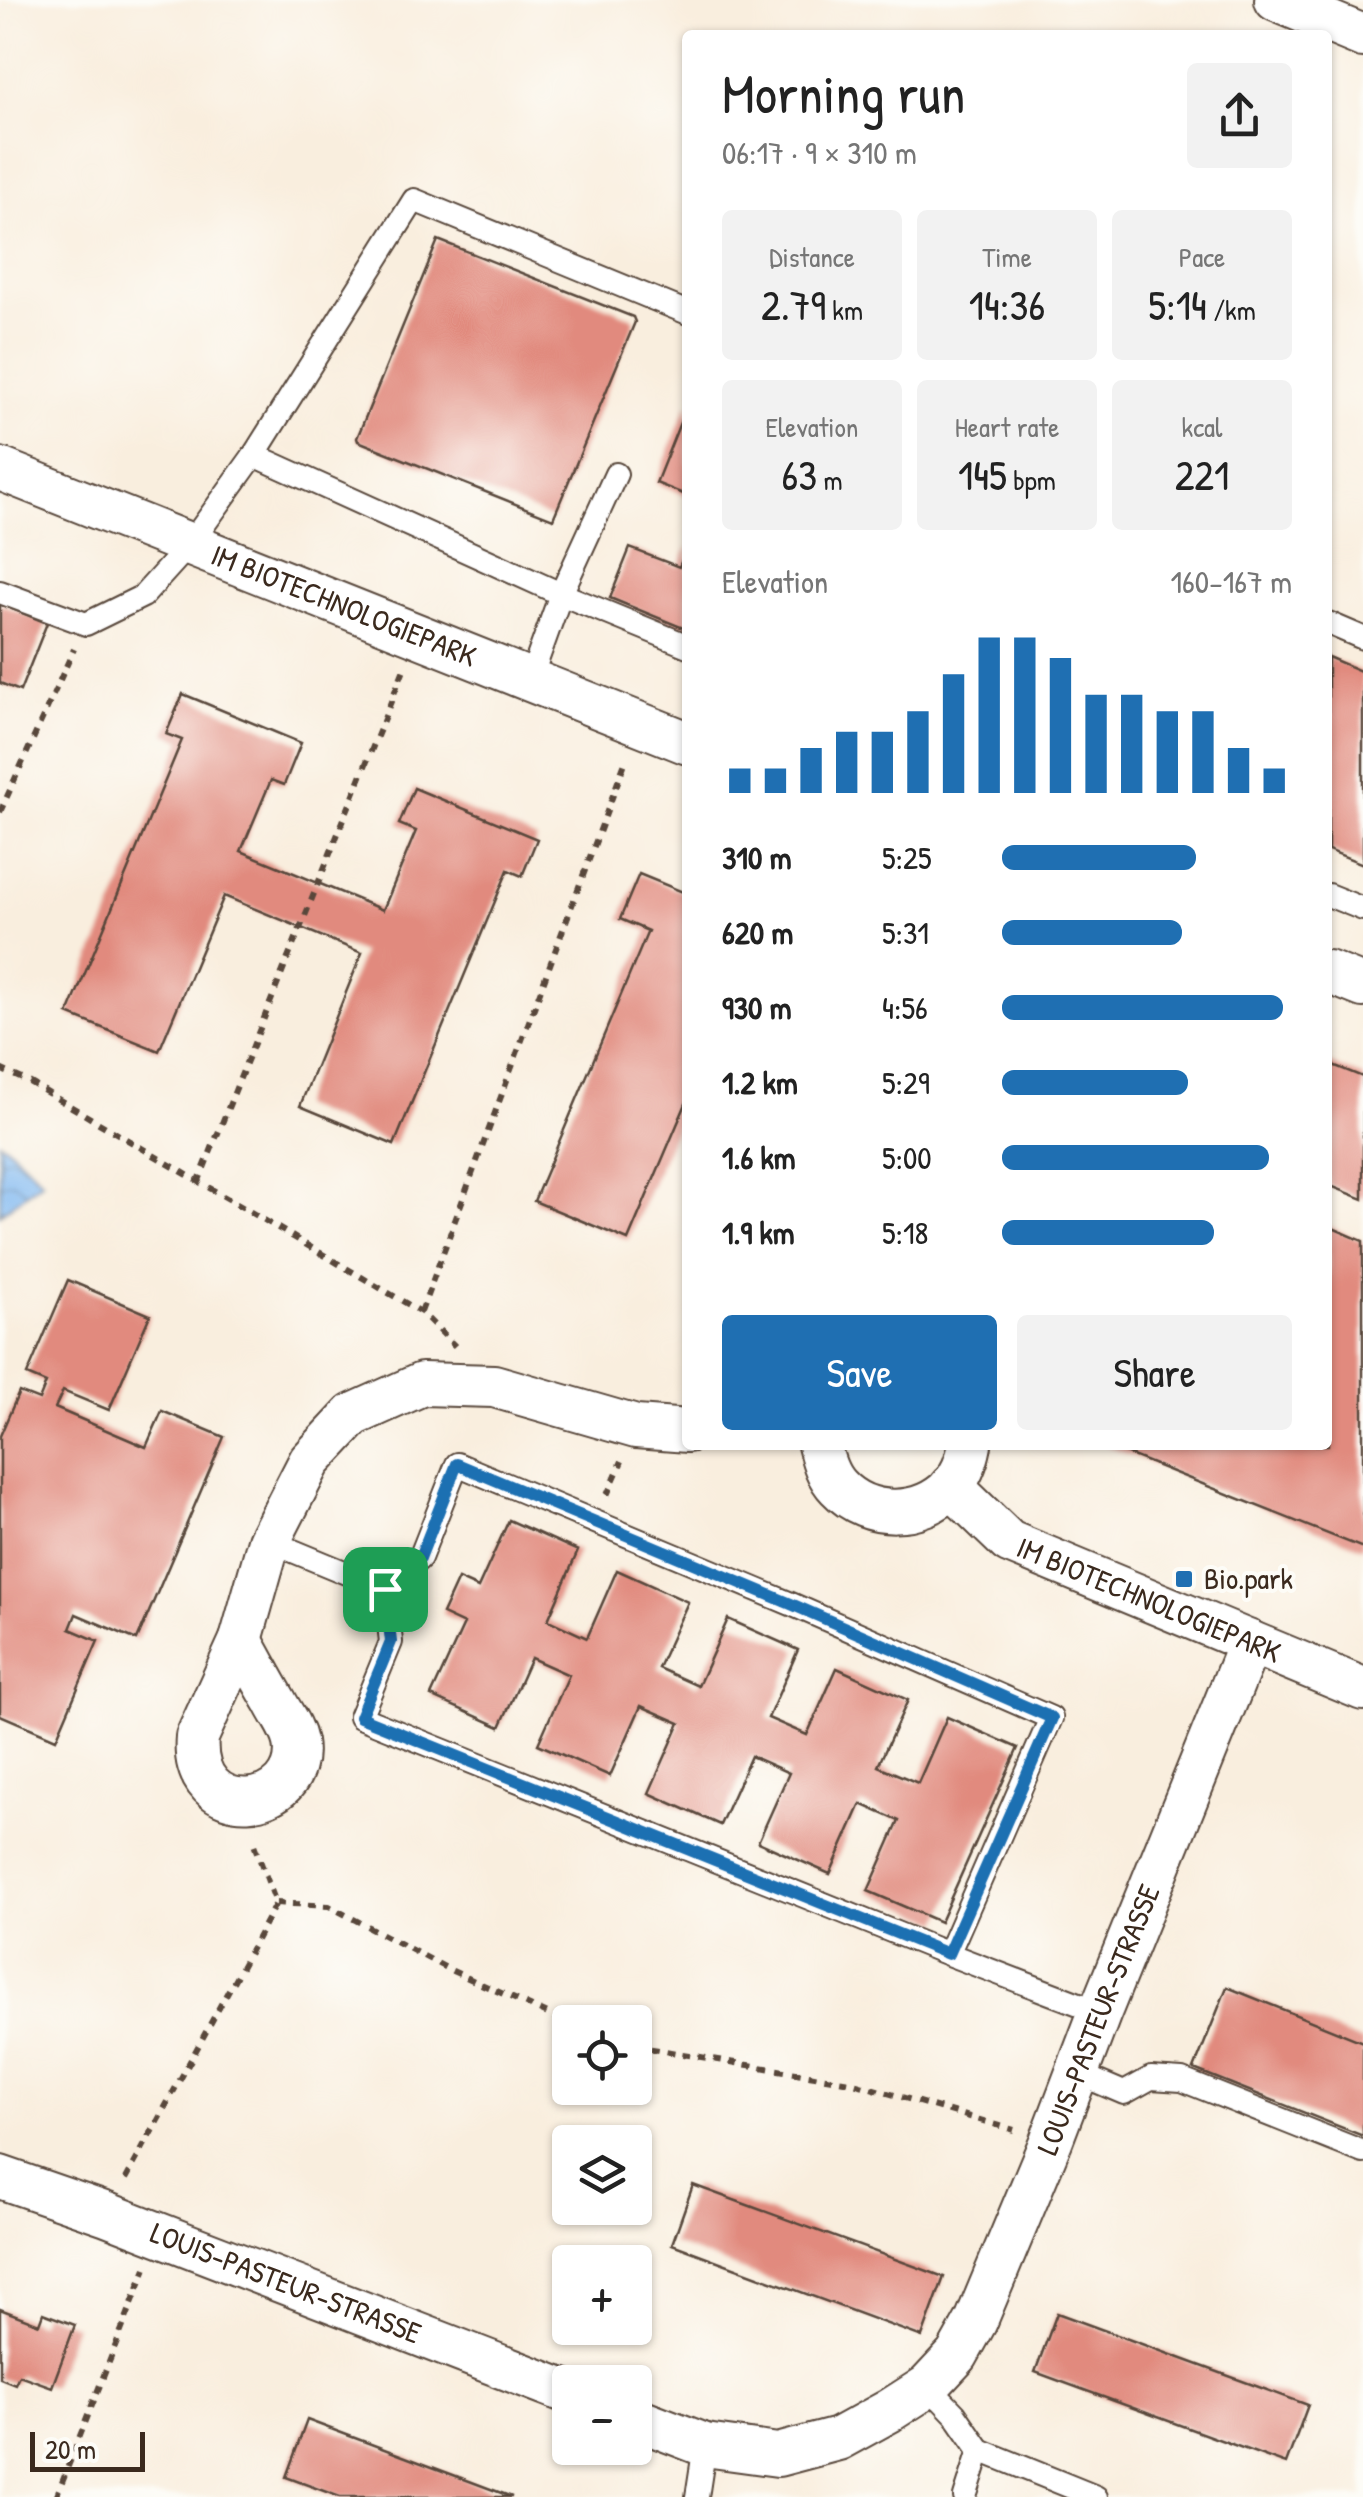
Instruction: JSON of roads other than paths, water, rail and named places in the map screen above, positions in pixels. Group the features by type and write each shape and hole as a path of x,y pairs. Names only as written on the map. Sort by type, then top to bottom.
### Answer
{"street":[{"path":"1276,0 1363,36"},
{"name":"IM BIOTECHNOLOGIEPARK","path":"0,469 682,741"},
{"path":"1332,974 1363,986"},
{"path":"241,1640 288,1723 296,1754 283,1784 256,1800 222,1795 209,1785 196,1754 197,1737 241,1640 270,1541 310,1461 353,1415 422,1384 494,1386 636,1428 682,1432"},
{"path":"820,1450 824,1466 838,1488 858,1502 882,1511 908,1511 932,1502 952,1486 965,1466 969,1450"},
{"name":"IM BIOTECHNOLOGIEPARK","path":"952,1486 1009,1542 1363,1689"},
{"name":"LOUIS-PASTEUR-STRASSE","path":"652,2425 704,2445 778,2455 838,2439 928,2386 957,2354 976,2321 1052,2142 1100,2012 1250,1642"},
{"name":"LOUIS-PASTEUR-STRASSE","path":"0,2178 107,2214 552,2386"}],"lane":[{"path":"0,592 86,624 143,596 190,544 254,455 414,200 682,311"},
{"path":"254,455 561,594 682,644"},
{"path":"530,680 561,594 616,474"},
{"path":"1332,625 1363,638"},
{"path":"1332,897 1363,910"},
{"path":"385,1589 420,1558 457,1464 1052,1718 948,1954"},
{"path":"270,1541 385,1589"},
{"path":"385,1589 391,1642 360,1717 1100,2012"},
{"path":"1077,2073 1124,2093 1151,2078 1182,2080 1363,2152"},
{"path":"928,2386 956,2414 980,2450 1096,2497"},
{"path":"697,2497 704,2445"},
{"path":"965,2497 980,2450"}],"water":[{"path":"0,1142 42,1181 0,1214"}],"place":[{"name":"Bio.park","path":"1184,1579"}]}
